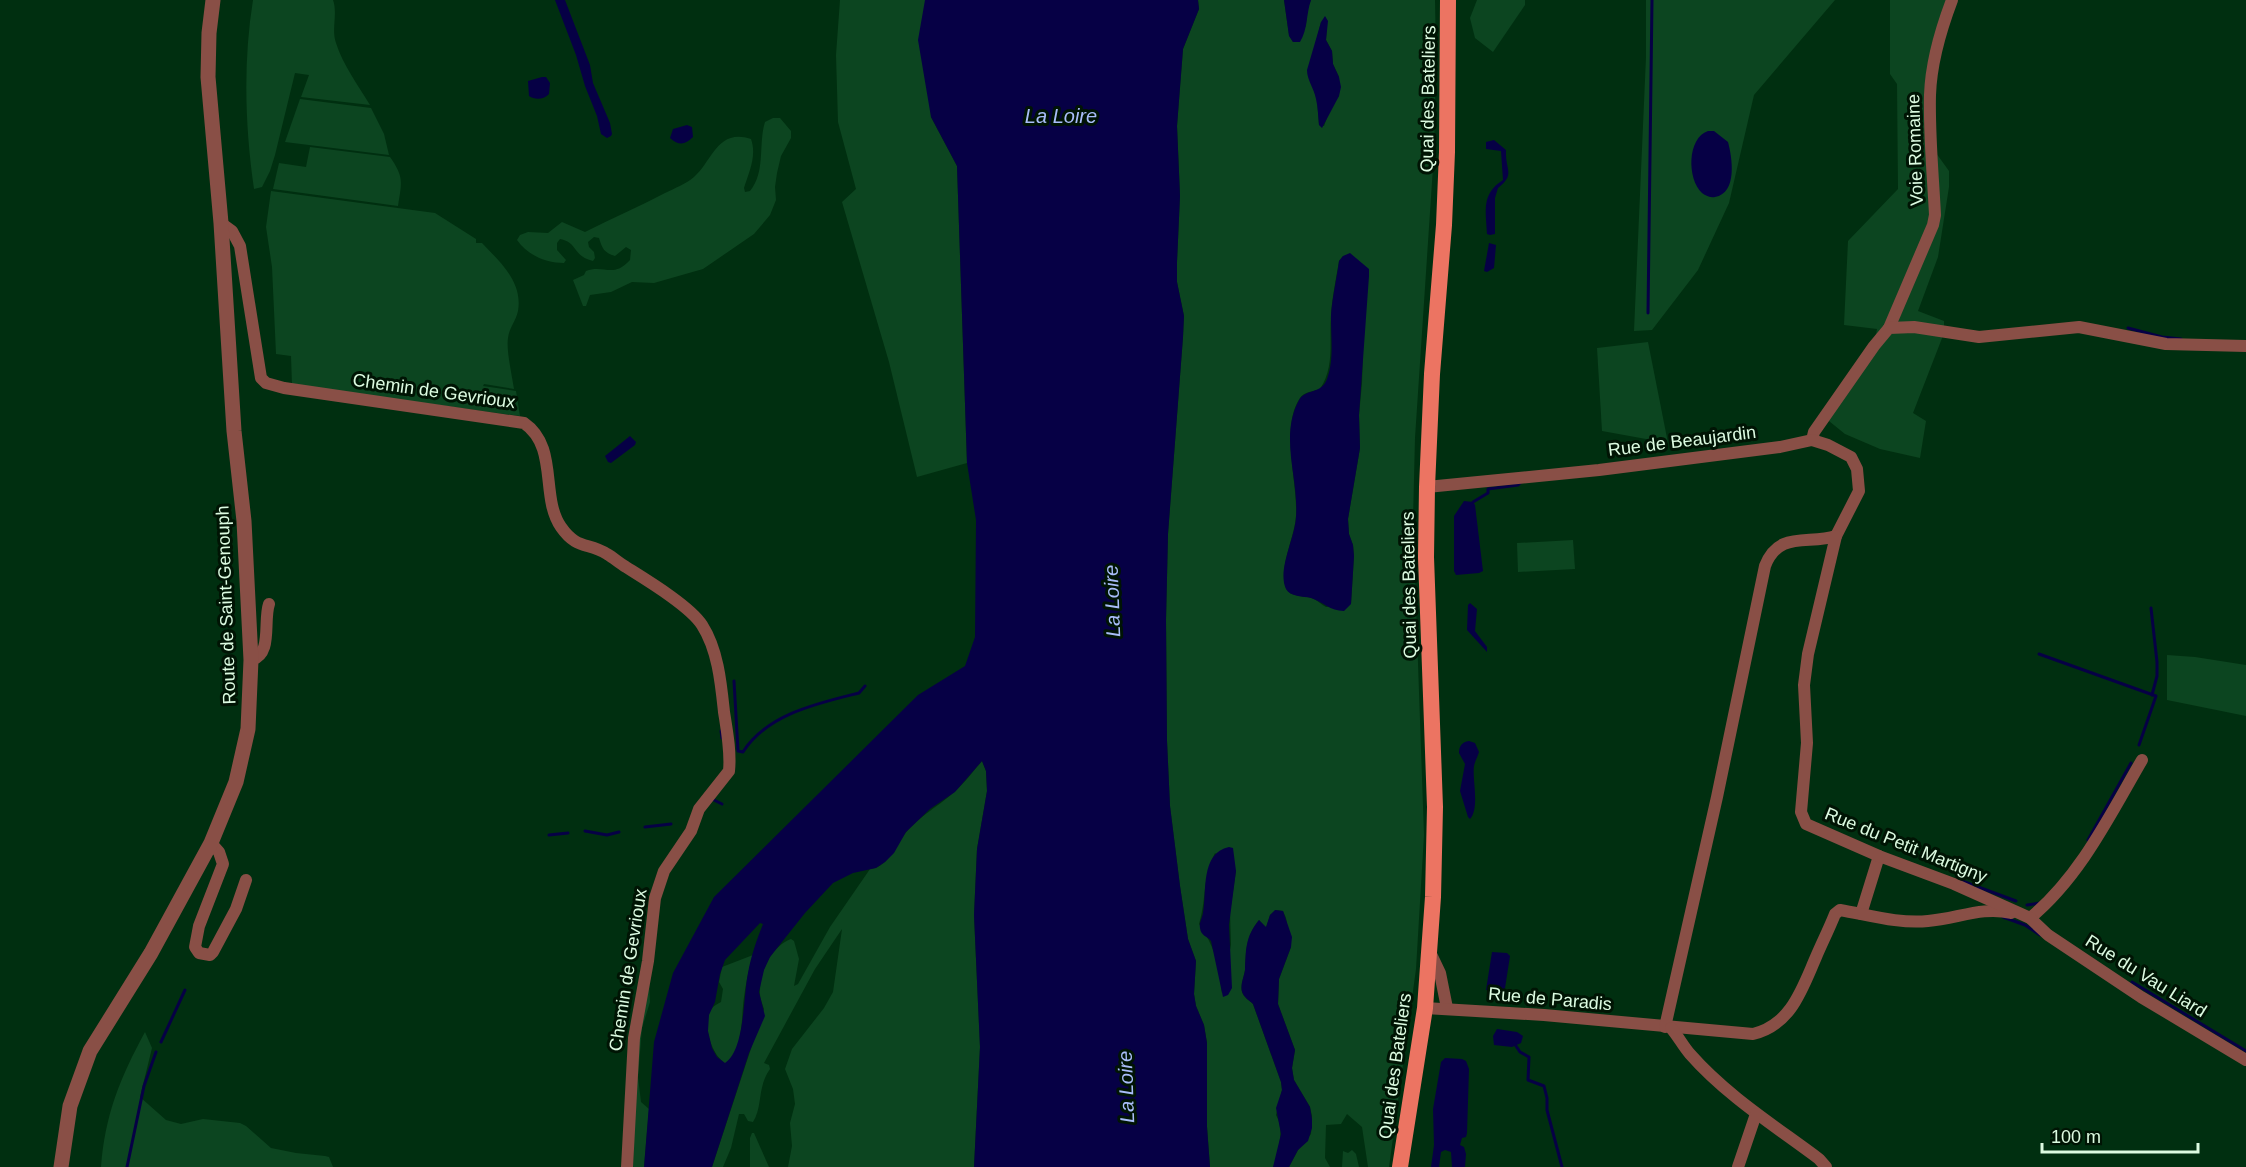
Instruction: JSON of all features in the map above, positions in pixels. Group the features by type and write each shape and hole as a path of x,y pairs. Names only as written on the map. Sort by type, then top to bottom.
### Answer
{"main road":[{"name":"Quai des Bateliers","path":"1400,1167 1425,1008 1430,952 1436,807 1426,557 1427,487 1431,374 1445,194 1448,0"}],"street":[{"name":"Route de Saint-Genouph","path":"61,1167 70,1106 90,1051 155,946 211,843 236,782 250,707 251,660 244,521 231,390 208,77 208,33 213,0"},
{"name":"Voie Romaine","path":"1812,440 1819,424 1889,328 1933,225 1935,215 1930,146 1930,95 1936,58 1952,0"},
{"name":"Chemin de Gevrioux","path":"220,223 232,231 240,246 261,378 264,381 284,388 524,423 532,428 539,438 545,456 554,510 560,525 568,536 578,544 606,553 644,577 700,622 710,639 720,676 729,771 699,809 691,831 664,871 656,898 648,961 634,1038 627,1167"},
{"path":"1889,328 1914,327 1979,337 2079,327 2166,344 2246,346"},
{"name":"Rue de Beaujardin","path":"1427,487 1596,470 1780,447 1812,440"},
{"path":"1812,440 1828,445 1851,457 1857,469 1859,491 1836,536 1795,540 1782,544 1772,552 1765,566 1668,1027 1690,1054 1756,1114 1826,1167"},
{"name":"Rue du Petit Martigny","path":"1836,536 1806,670 1804,696 1807,743 1801,812 1806,824 1879,856 2005,905 2030,918"},
{"path":"251,660 259,657 264,648 269,604"},
{"path":"2030,918 2059,889 2081,862 2142,760"},
{"path":"211,843 219,852 223,864 199,926 195,944 199,953 210,956 213,952 239,902 246,880"},
{"path":"1861,914 1879,856"},
{"name":"Rue du Petit Martigny","path":"1668,1027 1753,1034 1780,1021 1798,999 1835,914 1840,910 1889,920 1930,921 1966,913 1999,910 2030,918"},
{"name":"Rue du Vau Liard","path":"2030,918 2048,935 2141,997 2246,1060"},
{"path":"1430,952 1440,973 1448,1008"},
{"name":"Rue de Paradis","path":"1425,1008 1668,1027"},
{"path":"1738,1167 1756,1114"}],"green space":[{"path":"253,0 333,0 336,43 347,67 370,105 301,97 309,75 295,73 270,171 262,187 254,189 246,94"},
{"path":"840,0 926,0 931,117 957,166 967,463 917,477 889,362 842,202 856,189 838,122 836,55"},
{"path":"1198,0 1284,0 1289,35 1293,42 1306,26 1307,10 1311,0 1435,0 1434,152 1415,438 1413,520 1424,835 1416,969 1389,1167 1368,1167 1362,1127 1347,1114 1341,1124 1326,1125 1325,1158 1330,1167 1289,1167 1298,1150 1311,1134 1312,1116 1310,1107 1294,1080 1292,1068 1295,1050 1278,1004 1279,979 1291,947 1286,918 1283,911 1276,910 1270,915 1266,928 1259,920 1251,932 1241,988 1253,1004 1281,1082 1282,1090 1276,1115 1280,1127 1280,1139 1275,1164 1273,1167 1210,1167 1207,1127 1207,1043 1194,994 1196,961 1188,939 1180,886 1170,806 1167,741 1168,534 1184,316 1177,282 1180,195 1177,126 1183,49 1199,9","holes":["1321,22 1327,24 1326,40 1332,51 1333,64 1339,77 1339,96 1330,109 1324,126 1319,125 1317,99 1312,85 1316,42","1343,256 1363,351 1359,415 1360,448 1348,519 1354,556 1351,604 1326,607 1314,599 1288,591 1284,571 1296,516 1290,440 1291,424 1300,398 1320,389 1328,371 1334,288 1339,261","1215,853 1236,871 1230,912 1231,945 1221,993 1216,957 1199,924 1211,862"]},
{"path":"1477,0 1525,0 1525,5 1493,52 1475,38 1470,18"},
{"path":"1646,0 1835,0 1754,95 1729,203 1698,270 1652,330 1634,331 1646,57"},
{"path":"1890,0 1952,0 1936,58 1931,146 1949,171 1949,187 1938,257 1918,311 1944,321 1944,333 1913,413 1926,421 1920,458 1880,449 1845,434 1824,417 1874,346 1877,329 1844,325 1848,241 1898,189 1897,84 1890,74"},
{"path":"300,99 371,108 384,134 389,155 285,142"},
{"path":"773,118 780,118 791,131 791,138 781,156 775,187 776,200 770,215 754,234 703,269 654,283 632,282 611,292 590,295 586,306 583,306 573,280 592,269 613,270 624,266 630,260 631,250 626,247 615,256 611,255 604,250 599,238 594,237 588,242 594,252 593,261 582,256 570,243 560,239 557,243 557,250 566,260 564,263 557,263 532,254 517,240 520,235 528,232 548,233 562,222 585,232 688,182 700,171 716,148 730,138 751,139 753,158 744,188 745,192 750,191 760,167 765,122"},
{"path":"310,147 390,157 401,180 398,206 273,189 279,163 306,167"},
{"path":"271,191 435,213 476,239 476,243 482,243 509,273 519,301 516,318 508,338 508,356 514,389 484,384 483,386 516,391 520,416 292,385 291,356 276,354 272,267 266,227"},
{"path":"1648,342 1668,443 1602,431 1597,348"},
{"path":"1573,540 1575,569 1518,572 1517,543"},
{"path":"2167,655 2246,665 2246,716 2167,700"},
{"path":"982,761 986,771 987,791 977,849 974,915 980,1047 974,1167 788,1167 792,1146 790,1123 795,1104 793,1089 785,1069 792,1049 824,1008 833,992 842,929 815,969 764,1063 769,1065 770,1069 763,1083 758,1110 753,1122 748,1121 744,1114 739,1114 731,1148 723,1167 712,1167 764,1009 760,995 762,975 768,960 784,942 791,939 794,941 799,959 794,986 798,984 830,927 870,869 885,862 907,831 958,788"},
{"path":"753,955 746,986 739,1041 732,1058 726,1064 712,1046 707,1021 713,1007 721,1002 723,989 719,982 722,967"},
{"path":"649,979 650,1002 642,1028 638,1077 641,1102 649,1109 644,1167 633,1167 636,1056"},
{"path":"145,1032 152,1048 140,1097 166,1120 181,1124 203,1119 240,1123 271,1148 329,1157 333,1167 101,1167 106,1130 115,1097"},
{"path":"752,1133 754,1133 769,1167 750,1167"},
{"path":"1352,1150 1356,1154 1359,1167 1342,1167 1343,1151 1348,1153"}],"water":[{"path":"555,0 565,0 590,65 593,83 610,123 612,134 607,138 601,134 597,116"},
{"name":"La Loire","path":"925,0 1198,0 1199,9 1183,49 1177,126 1180,196 1177,282 1184,316 1168,534 1167,741 1170,806 1180,886 1188,939 1196,961 1194,994 1207,1043 1207,1127 1210,1167 974,1167 980,1047 974,915 977,849 987,791 986,771 982,761 955,792 930,809 906,832 894,853 885,862 876,868 853,873 833,883 805,913 770,957 764,970 759,992 765,1016 749,1053 712,1167 644,1167 654,1042 673,973 714,897 918,695 965,666 975,637 976,520 967,463 957,166 931,117 918,40","holes":["760,923 763,924 749,967 740,1035 732,1056 725,1063 717,1057 712,1048 708,1031 709,1015 715,1002 720,974 725,960"]},
{"path":"1284,0 1311,0 1300,42 1293,42 1289,36"},
{"path":"1325,16 1328,21 1326,40 1332,51 1333,64 1341,87 1339,96 1322,128 1319,125 1318,108 1307,70 1321,22"},
{"path":"546,77 550,83 549,94 539,99 529,96 528,81"},
{"path":"687,125 692,127 693,137 690,140 679,143 670,138 673,129"},
{"path":"1708,131 1714,131 1728,142 1732,165 1732,174 1727,189 1722,194 1713,197 1702,193 1697,187 1692,169 1696,142"},
{"path":"1494,140 1506,150 1508,175 1498,188 1495,198 1495,234 1490,235 1487,234 1486,203 1491,191 1503,180 1501,151 1486,149 1486,142"},
{"path":"1489,243 1496,245 1494,268 1487,272 1484,271"},
{"path":"1350,253 1369,269 1369,276 1359,415 1360,448 1348,519 1354,556 1351,604 1344,611 1339,611 1311,598 1290,594 1286,589 1284,573 1296,517 1290,443 1293,414 1302,396 1317,390 1327,379 1331,357 1332,306 1339,261"},
{"path":"630,436 636,442 635,445 611,463 608,462 605,456"},
{"path":"1464,501 1473,502 1475,505 1483,571 1456,575 1454,571 1454,516"},
{"path":"1470,603 1477,609 1475,631 1487,647 1487,652 1467,630"},
{"path":"1469,741 1475,743 1479,752 1474,766 1475,808 1470,819 1460,791 1465,764 1459,753 1461,745"},
{"path":"1229,847 1233,848 1236,871 1229,925 1232,988 1228,995 1223,997 1211,941 1202,933 1200,922 1209,865 1213,857"},
{"path":"1275,910 1283,911 1292,937 1291,947 1279,979 1278,1004 1295,1050 1292,1068 1294,1080 1310,1107 1312,1119 1308,1141 1298,1150 1289,1167 1273,1167 1281,1134 1276,1108 1282,1090 1281,1082 1253,1004 1241,988 1247,944 1251,932 1259,920 1266,927 1270,915"},
{"path":"1492,952 1507,953 1510,956 1505,988 1501,993 1486,990"},
{"path":"1497,1029 1517,1032 1523,1036 1521,1043 1512,1047 1494,1045 1493,1036"},
{"path":"1445,1058 1462,1059 1466,1061 1469,1069 1467,1133 1460,1145 1464,1147 1466,1154 1465,1167 1452,1167 1451,1152 1445,1150 1441,1152 1439,1167 1431,1167 1434,1145 1433,1109 1441,1062"}],"waterway":[{"path":"1648,313 1652,0"},
{"path":"2128,328 2162,337 2181,339"},
{"path":"1473,502 1488,493 1488,489 1518,485 1521,482"},
{"path":"2151,608 2157,662 2157,676 2152,695"},
{"path":"2039,654 2156,696 2139,745"},
{"path":"734,681 738,751 743,752 753,739 780,719 811,706 859,693 865,686"},
{"path":"721,731 722,738"},
{"path":"2088,840 2131,763"},
{"path":"712,799 722,804"},
{"path":"645,827 671,824"},
{"path":"585,831 607,835 619,832"},
{"path":"549,835 568,833"},
{"path":"1962,881 2016,901"},
{"path":"2027,905 2040,903"},
{"path":"2003,917 2025,925 2040,935"},
{"path":"2132,982 2246,1051"},
{"path":"161,1042 185,990"},
{"path":"1514,1043 1520,1052 1529,1057 1528,1080 1544,1086 1547,1110 1562,1167"},
{"path":"127,1167 144,1086 156,1052"}]}
